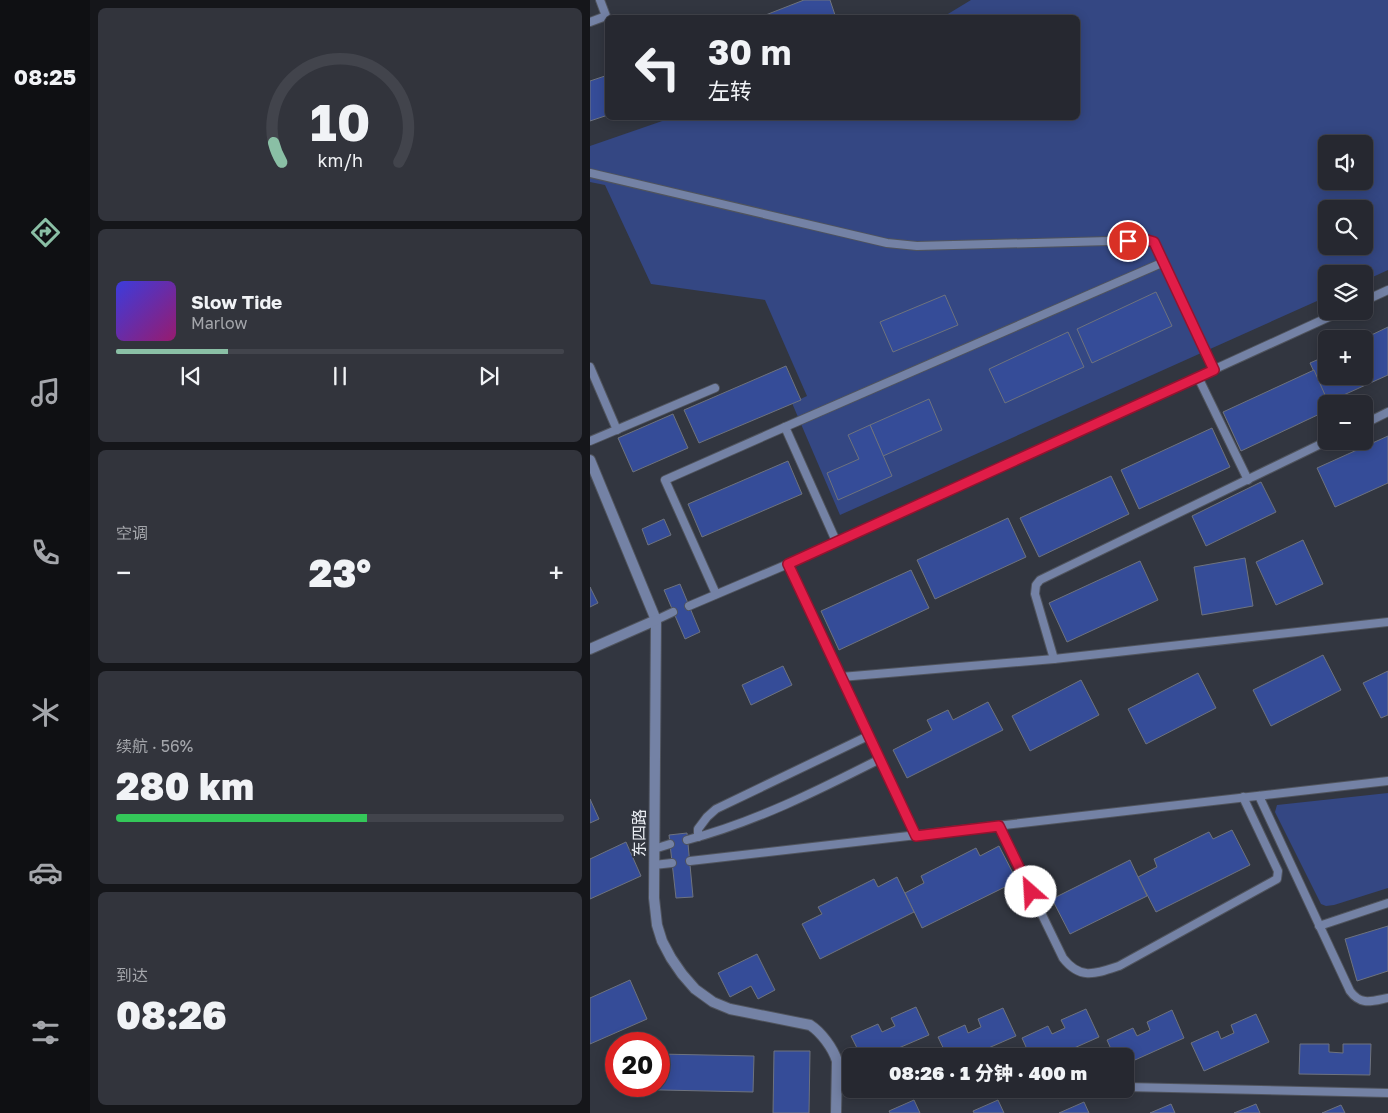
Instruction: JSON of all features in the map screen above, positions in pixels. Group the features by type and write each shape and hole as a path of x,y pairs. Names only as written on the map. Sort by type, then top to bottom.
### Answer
{"street":[{"name":"东四路","path":"590,460 656,620 654,898 659,933 671,958 682,974 701,994 720,1006 810,1026 816,1029 834,1054 836,1061 836,1113"},
{"path":"590,649 656,620"}],"lane":[{"path":"600,0 606,15"},
{"path":"590,22 605,16"},
{"path":"590,173 887,243 916,246 1147,240 1154,242 1214,370"},
{"path":"716,594 665,480 1164,262"},
{"path":"1373,297 1388,290"},
{"path":"689,606 788,564 1322,320"},
{"path":"590,367 617,430"},
{"path":"1198,377 1248,480"},
{"path":"590,441 715,388"},
{"path":"1373,420 1388,412"},
{"path":"785,426 836,541"},
{"path":"1054,659 1035,594 1036,585 1040,580 1318,446"},
{"path":"788,564 916,836"},
{"path":"656,620 673,612"},
{"path":"841,677 1054,659 1388,622"},
{"path":"698,837 698,829 706,817 716,809 868,736"},
{"path":"687,840 765,815 812,794 880,759"},
{"path":"690,861 1388,781"},
{"path":"1258,796 1350,991 1355,998 1363,1001 1370,1002 1388,998"},
{"path":"999,826 1063,958 1071,968 1080,973 1092,974 1119,966 1277,879 1278,871 1243,798"},
{"path":"654,849 670,844"},
{"path":"654,865 672,863"},
{"path":"1319,926 1388,903"},
{"path":"837,1080 842,1080"},
{"path":"1134,1087 1388,1093"}],"shaded area":[{"path":"971,0 1388,0 1388,270 1373,277 1373,265 1318,265 1318,301 840,515 792,403 807,396 765,300 651,284 605,185 590,182 590,146 665,120 1080,120 1080,15 946,15"},
{"path":"1388,793 1388,888 1334,905 1326,906 1321,904 1275,812 1277,805"}],"building":[{"path":"804,0 830,0 835,15 766,15"},
{"path":"605,76 605,116 590,121 590,81"},
{"path":"1156,292 1172,326 1092,363 1077,329"},
{"path":"945,295 958,325 893,352 880,322"},
{"path":"1388,327 1388,375 1373,382 1373,334"},
{"path":"1068,332 1084,367 1005,403 989,369"},
{"path":"1318,360 1318,380 1310,363"},
{"path":"786,366 801,400 699,443 684,410"},
{"path":"1314,370 1318,379 1318,385 1321,385 1325,395 1318,395 1318,415 1241,451 1223,412"},
{"path":"1320,385 1366,385 1344,395 1325,395"},
{"path":"929,399 942,430 883,456 870,425"},
{"path":"673,414 688,448 633,472 618,438"},
{"path":"870,425 892,476 838,500 827,473 859,459 848,435"},
{"path":"1212,428 1230,467 1139,509 1121,470"},
{"path":"1388,436 1388,483 1335,507 1317,468 1357,450 1373,450 1373,443"},
{"path":"788,461 802,494 702,537 688,504"},
{"path":"1111,476 1129,514 1039,557 1020,518"},
{"path":"1261,482 1276,512 1206,546 1192,516"},
{"path":"1008,518 1026,557 935,599 917,560"},
{"path":"664,519 671,535 648,545 642,529"},
{"path":"1303,540 1323,584 1276,605 1256,562"},
{"path":"1245,558 1253,606 1202,615 1194,567"},
{"path":"1140,561 1158,600 1067,642 1049,603"},
{"path":"911,570 929,608 839,650 821,611"},
{"path":"680,584 700,632 685,639 664,590"},
{"path":"590,587 598,603 590,607"},
{"path":"1323,655 1341,690 1271,726 1253,690"},
{"path":"783,666 792,685 751,705 742,685"},
{"path":"1388,671 1388,715 1381,718 1363,683"},
{"path":"1198,673 1216,708 1146,744 1128,709"},
{"path":"1081,680 1099,715 1030,751 1012,716"},
{"path":"988,702 1003,730 907,778 893,750 932,730 927,720 948,710 953,720"},
{"path":"590,799 599,819 590,823"},
{"path":"1232,830 1250,865 1156,912 1138,877 1157,867 1154,859 1209,832 1213,839"},
{"path":"687,833 693,897 676,898 669,835"},
{"path":"626,842 641,876 590,899 590,859"},
{"path":"999,846 1017,881 922,928 905,893 924,883 921,876 976,848 980,856"},
{"path":"1130,860 1147,896 1070,934 1052,899"},
{"path":"897,877 914,912 820,959 802,924 822,914 818,907 874,879 878,887"},
{"path":"1388,926 1388,971 1357,981 1345,939"},
{"path":"757,954 775,990 758,999 751,986 730,997 718,973"},
{"path":"630,980 647,1019 617,1032 605,1032 605,1037 590,1044 590,998"},
{"path":"916,1007 929,1035 899,1048 857,1048 851,1036 878,1024 882,1032 895,1026 891,1018"},
{"path":"1003,1008 1016,1036 988,1048 943,1048 938,1037 965,1025 968,1033 981,1027 978,1019"},
{"path":"1086,1009 1099,1037 1074,1048 1026,1048 1022,1038 1048,1026 1052,1034 1065,1028 1061,1020"},
{"path":"1172,1010 1184,1038 1134,1060 1134,1048 1110,1048 1107,1040 1133,1028 1137,1036 1150,1030 1147,1022"},
{"path":"1256,1014 1269,1042 1204,1071 1191,1043 1218,1031 1221,1039 1234,1033 1231,1025"},
{"path":"1300,1044 1329,1044 1329,1052 1343,1053 1343,1044 1371,1044 1370,1075 1299,1074"},
{"path":"774,1051 810,1051 809,1113 773,1113"},
{"path":"670,1054 754,1056 753,1092 670,1090"},
{"path":"914,1100 920,1113 890,1113 889,1111"},
{"path":"998,1100 1004,1113 974,1113 973,1111"},
{"path":"1084,1102 1089,1113 1059,1113"},
{"path":"1171,1104 1175,1113 1150,1113"},
{"path":"1256,1104 1260,1113 1234,1113"},
{"path":"1341,1105 1345,1113 1322,1113"}],"route":[{"path":"1031,892 999,826 916,836 788,564 1214,370 1154,242 1147,240 1128,241"}]}
